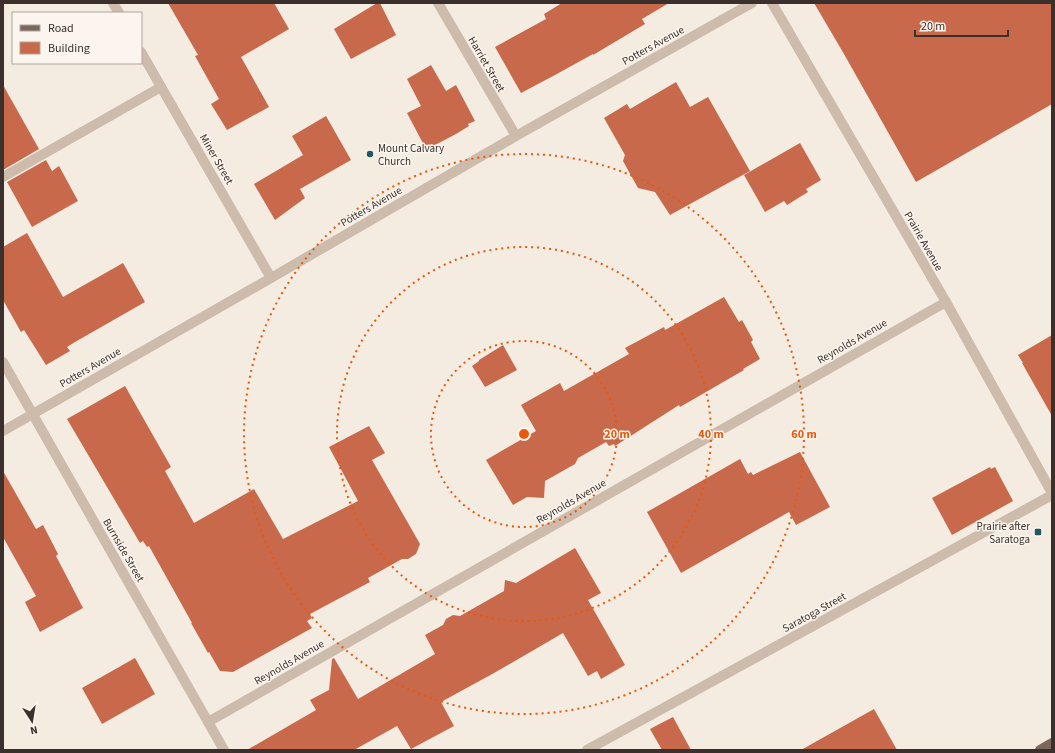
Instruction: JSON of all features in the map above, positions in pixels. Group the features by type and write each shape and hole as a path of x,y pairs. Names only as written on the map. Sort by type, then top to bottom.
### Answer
{"main road":[{"path":"1040,750 1052,743"}],"street":[{"path":"113,3 118,12"},
{"name":"Harriet Street","path":"438,3 516,136"},
{"name":"Potters Avenue","path":"3,431 516,136 752,3"},
{"name":"Prairie Avenue","path":"772,3 946,302 1052,494"},
{"name":"Miner Street","path":"142,54 271,278"},
{"path":"3,177 161,86"},
{"name":"Reynolds Avenue","path":"208,722 946,302"},
{"name":"Burnside Street","path":"3,362 224,750"},
{"name":"Saratoga Street","path":"587,750 1052,494"}],"building":[{"path":"168,3 274,3 289,29 241,57 269,107 227,130 211,104 219,99 195,56 198,55"},
{"path":"377,3 380,3 396,35 351,59 334,29"},
{"path":"562,3 669,3 642,19 645,24 593,55 521,93 495,47 546,19 544,14"},
{"path":"814,3 1052,3 1052,104 916,182"},
{"path":"431,65 446,91 456,85 475,121 468,124 469,126 456,134 433,146 432,144 425,147 407,113 421,106 407,79"},
{"path":"676,82 690,107 708,97 750,171 670,215 655,192 638,188 623,161 625,155 604,118 627,104 630,109"},
{"path":"3,85 39,149 3,170"},
{"path":"326,116 351,160 300,189 305,198 275,220 254,184 303,155 292,136"},
{"path":"800,143 821,180 806,189 808,192 787,205 784,201 765,212 744,175"},
{"path":"46,160 52,171 59,166 78,201 32,227 7,182"},
{"path":"27,233 63,297 123,263 145,302 67,347 70,351 46,365 24,330 21,332 3,300 3,247"},
{"path":"724,297 739,322 742,320 753,340 751,342 760,359 743,369 744,370 680,407 679,405 615,446 614,444 609,446 606,442 578,458 575,464 545,481 544,498 527,497 513,505 486,460 536,431 521,405 560,383 564,391 629,354 625,348 664,327 665,330"},
{"path":"1052,335 1052,416 1018,355"},
{"path":"503,345 517,370 485,387 472,366"},
{"path":"125,386 171,467 165,471 194,523 254,489 283,539 358,501 329,447 369,426 385,453 372,460 420,544 416,554 408,559 402,559 368,578 370,582 310,614 312,618 307,621 312,628 233,672 220,671 209,652 208,653 149,546 147,547 143,541 140,543 67,419"},
{"path":"800,452 830,507 796,525 789,512 681,573 647,512 740,459 748,474 751,472 753,475"},
{"path":"990,467 991,469 995,467 1013,501 952,535 932,498"},
{"path":"3,471 36,529 43,525 58,554 56,556 83,608 40,632 25,602 36,596 3,537"},
{"path":"575,548 601,593 588,600 625,665 601,679 597,671 588,676 563,633 441,702 454,726 411,749 397,726 354,750 247,750 316,710 310,700 329,690 332,659 334,658 358,699 435,654 425,635 443,625 446,619 453,615 460,616 504,591 505,580 516,583"},
{"path":"135,658 155,694 102,724 82,688"},
{"path":"874,709 897,750 801,750"},
{"path":"673,717 691,750 662,750 650,729"}],"place":[{"name":"Mount Calvary Church","path":"370,154"},
{"name":"Prairie after Saratoga","path":"1038,532"}]}
